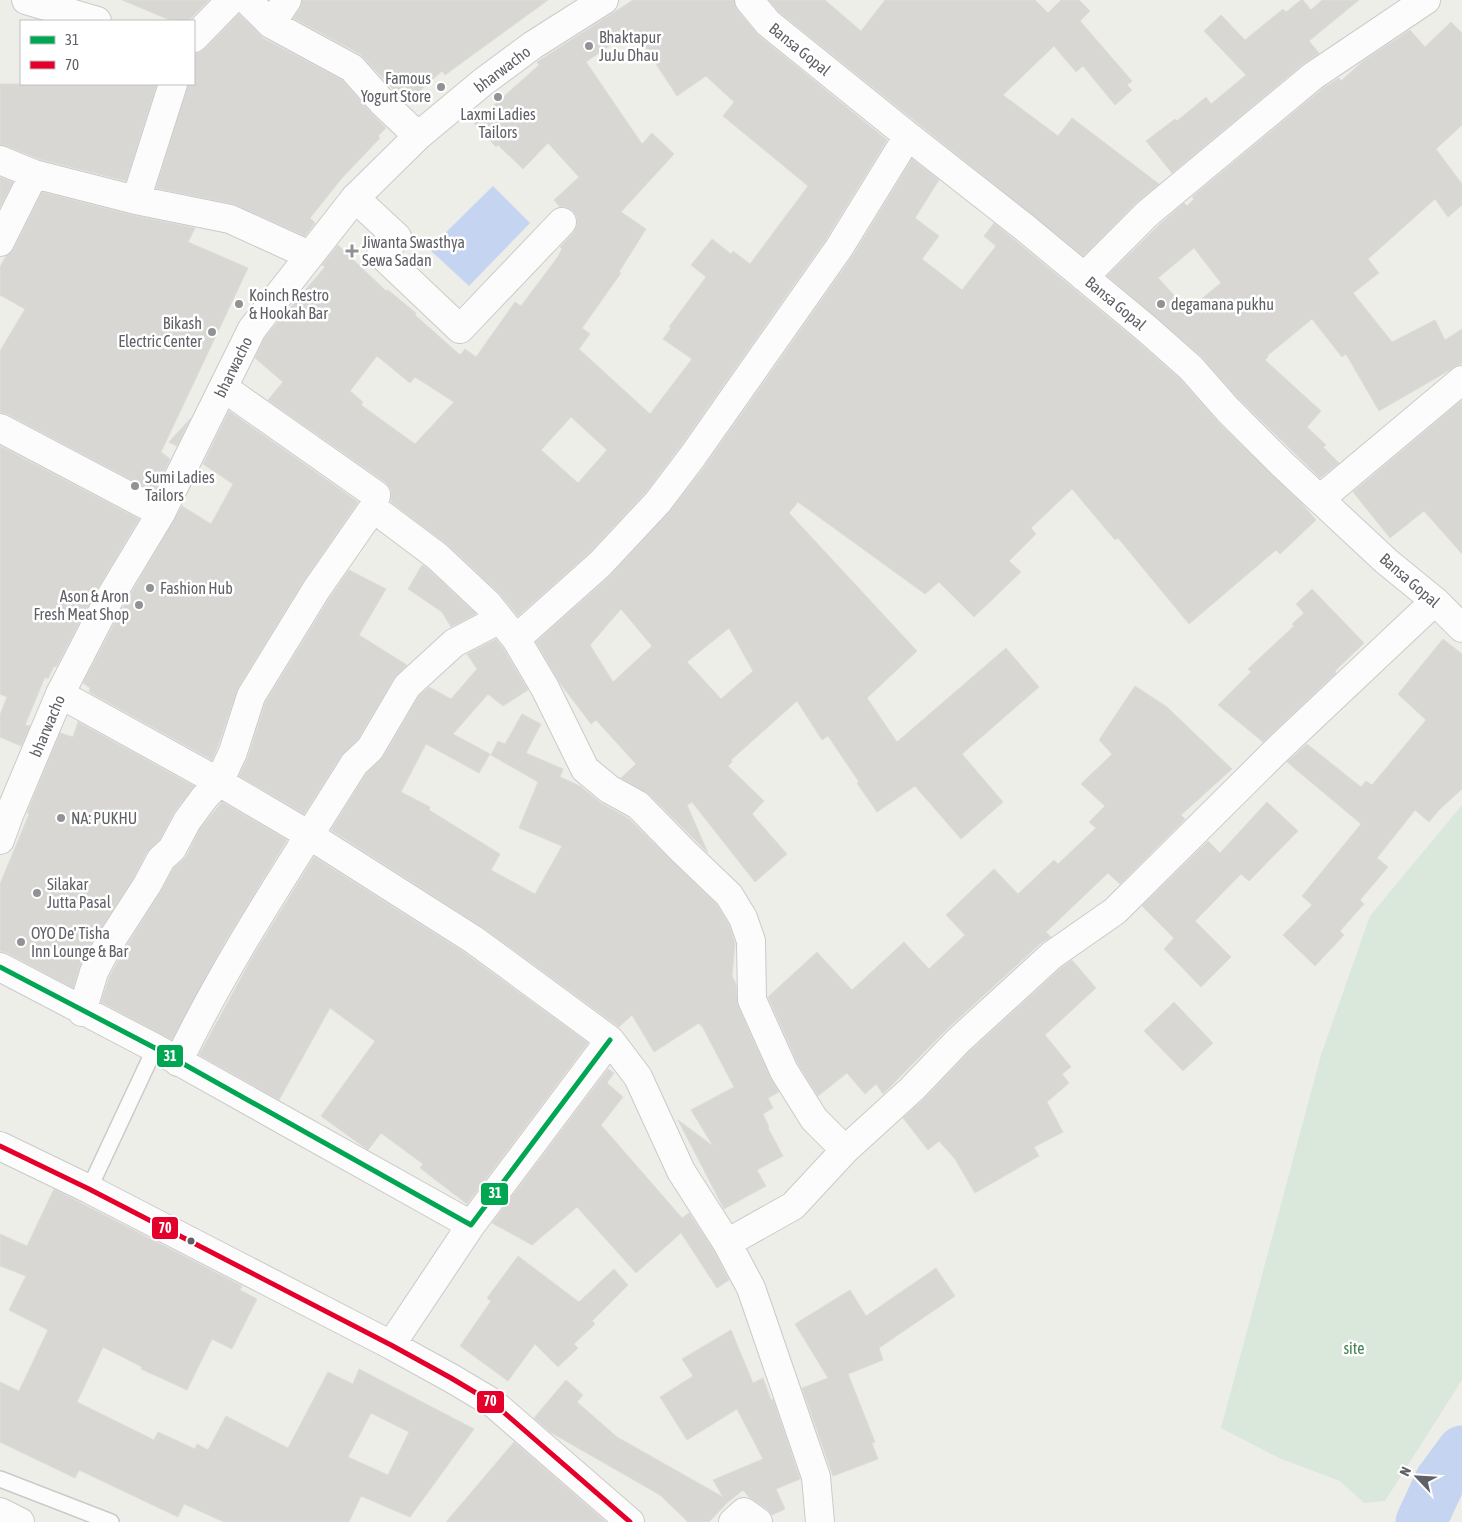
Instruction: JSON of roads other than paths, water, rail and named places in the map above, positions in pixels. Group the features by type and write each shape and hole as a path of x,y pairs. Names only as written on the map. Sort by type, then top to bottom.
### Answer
{"street":[{"path":"26,0 94,20"},
{"path":"195,37 231,0"},
{"path":"247,0 270,24 352,68 382,102 418,136"},
{"path":"270,24 288,0"},
{"name":"bharwacho","path":"0,840 4,813 60,694 108,601 161,513 252,329 355,198 418,136 483,82 533,45 604,0"},
{"name":"Bansa Gopal","path":"749,0 768,23 1147,329 1191,368 1228,410 1320,499 1386,561 1435,601 1462,628"},
{"path":"1084,277 1148,213 1313,76 1426,0"},
{"path":"136,200 174,85"},
{"path":"178,1062 194,1029 267,901 354,764 370,749 407,686 454,643 508,629 600,564 658,502 692,457 839,248 908,136"},
{"path":"0,160 34,174 136,200 230,219 309,255"},
{"path":"0,242 34,174"},
{"path":"355,198 397,237 381,254 460,328 562,222"},
{"path":"1320,499 1462,380"},
{"path":"82,1012 94,972 107,947 147,885 161,859 172,849 187,821 219,782 233,752 251,696 311,598 374,508 376,495 224,388"},
{"path":"0,428 161,513"},
{"path":"374,508 436,556 488,604 508,629 544,688 584,769 609,790 638,805 729,895 743,918 751,941 752,1000 784,1071 814,1119 845,1150"},
{"path":"727,1244 794,1206 845,1150 912,1089 958,1041 1052,956 1115,911 1277,750 1435,601"},
{"path":"60,694 219,782 309,835 474,940 610,1040 638,1077 681,1171 727,1244 751,1288 816,1477 820,1522"},
{"path":"0,967 82,1012 155,1048 471,1225"},
{"path":"391,1345 471,1225 610,1040"},
{"path":"0,1146 89,1189 391,1345 493,1403 630,1522"},
{"path":"0,1512 20,1522"},
{"path":"733,1522 744,1512 758,1522"}],"lane":[{"path":"89,1189 155,1048"},
{"path":"0,1479 111,1522"}],"water":[{"path":"493,186 530,223 469,286 429,249"}],"waterway":[{"path":"1421,1522 1440,1481 1462,1451"}],"place":[{"name":"Bhaktapur JuJu Dhau","path":"589,46"},
{"name":"Famous Yogurt Store","path":"441,87"},
{"name":"Laxmi Ladies Tailors","path":"498,97"},
{"name":"Jiwanta Swasthya Sewa Sadan","path":"352,251"},
{"name":"Koinch Restro & Hookah Bar","path":"239,304"},
{"name":"degamana pukhu","path":"1161,304"},
{"name":"Bikash Electric Center","path":"212,332"},
{"name":"Sumi Ladies Tailors","path":"135,486"},
{"name":"Fashion Hub","path":"150,588"},
{"name":"Ason & Aron Fresh Meat Shop","path":"139,605"},
{"name":"NA: PUKHU","path":"61,818"},
{"name":"Silakar Jutta Pasal","path":"37,893"},
{"name":"OYO De' Tisha Inn Lounge & Bar","path":"21,942"}],"park label":[{"name":"site","path":"1354,1348"}]}
